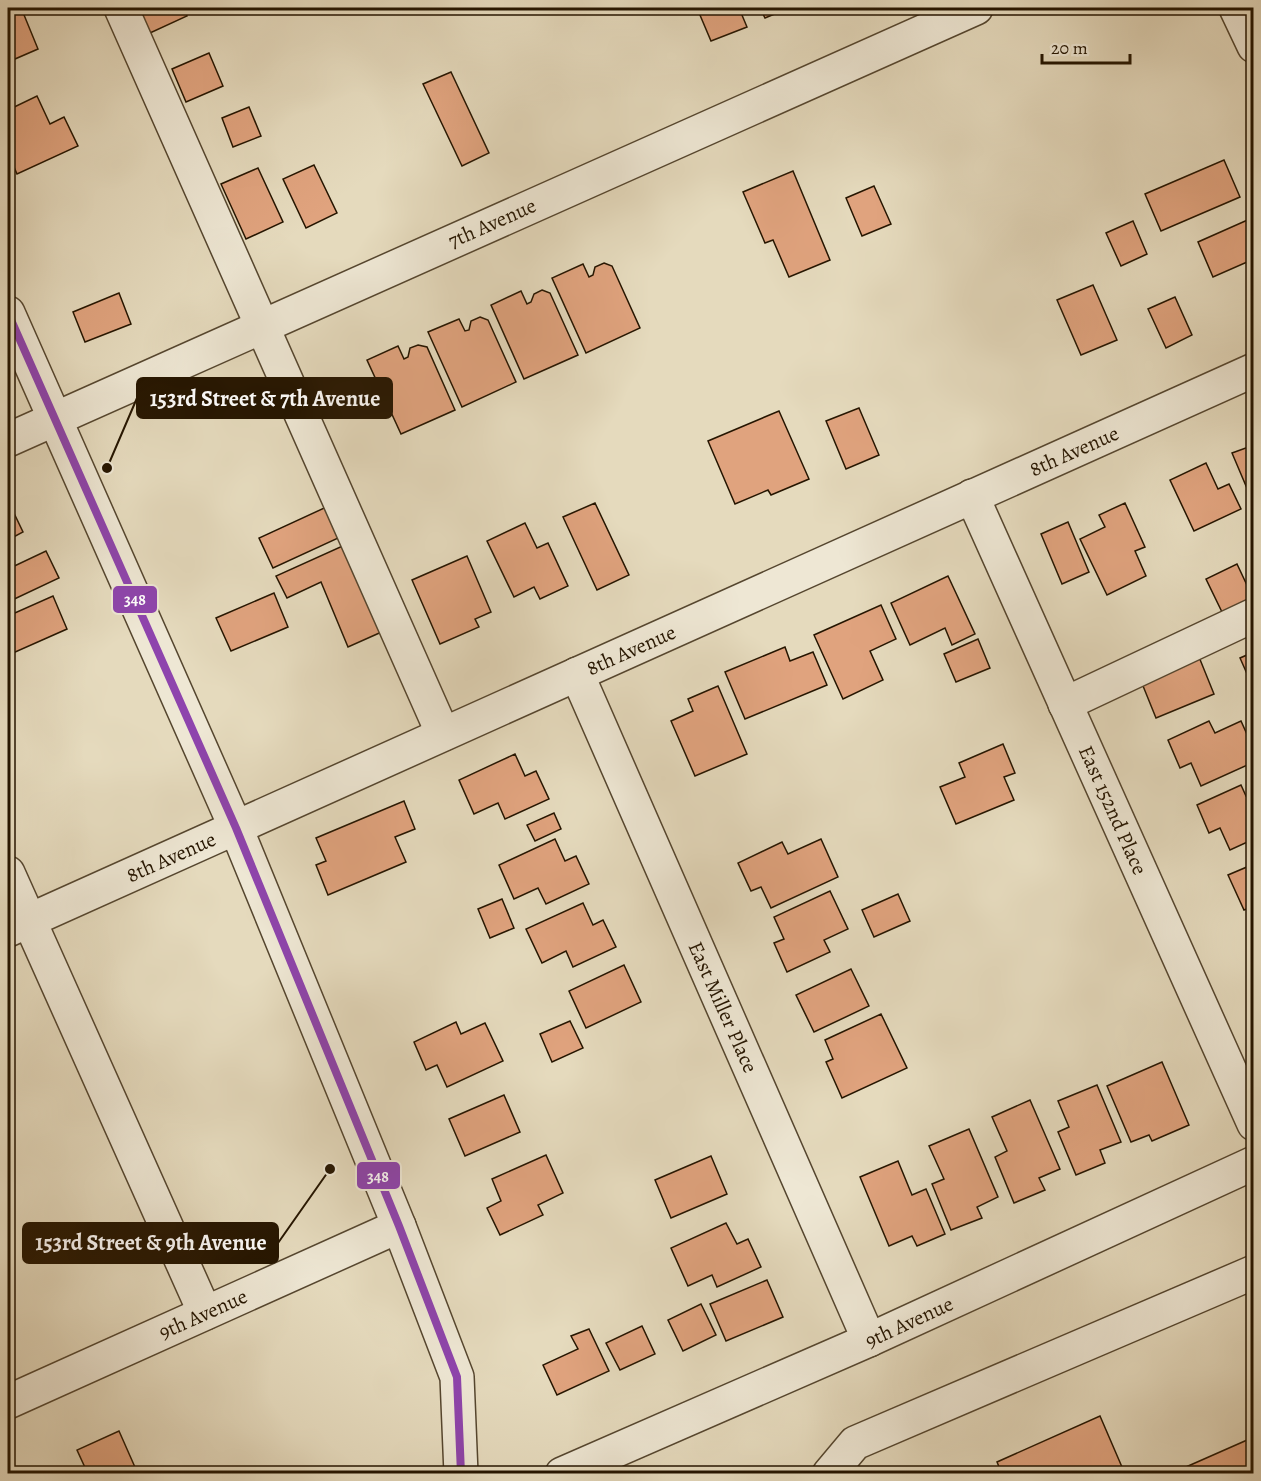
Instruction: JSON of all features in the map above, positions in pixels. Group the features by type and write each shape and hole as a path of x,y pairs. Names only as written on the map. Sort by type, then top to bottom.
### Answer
{"street":[{"path":"121,8 443,734"},
{"name":"7th Avenue","path":"8,440 976,8"},
{"path":"1236,8 1254,46"},
{"path":"8,313 236,828 399,1226 457,1377 461,1473"},
{"name":"8th Avenue","path":"18,925 1254,370"},
{"name":"East 152nd Place","path":"972,496 1254,1124"},
{"path":"1065,704 1254,615"},
{"name":"East Miller Place","path":"577,674 869,1341"},
{"path":"8,873 18,925 205,1313"},
{"name":"9th Avenue","path":"562,1473 869,1341 1254,1163"},
{"name":"9th Avenue","path":"8,1402 399,1226"},
{"path":"828,1473 855,1443 1254,1272"}],"building":[{"path":"139,8 183,8 187,16 150,33"},
{"path":"697,8 739,8 747,27 711,41"},
{"path":"760,8 789,8 765,18"},
{"path":"22,10 38,49 8,62 8,16"},
{"path":"209,53 223,86 186,102 172,69"},
{"path":"451,72 489,153 462,166 423,84"},
{"path":"37,96 50,124 64,117 78,146 17,174 8,153 8,141 14,138 8,124 8,110"},
{"path":"249,107 261,136 233,147 222,118"},
{"path":"1224,160 1240,197 1161,231 1145,194"},
{"path":"314,165 337,213 306,228 283,179"},
{"path":"258,168 283,222 246,239 221,184"},
{"path":"793,171 830,260 789,277 773,240 765,243 743,192"},
{"path":"874,186 891,224 862,236 846,198"},
{"path":"1252,218 1254,222 1254,259 1213,277 1198,242"},
{"path":"1133,221 1147,254 1121,266 1106,233"},
{"path":"604,263 612,266 640,328 586,353 552,278 583,264 589,277 593,275 595,267"},
{"path":"1093,285 1117,340 1081,355 1057,300"},
{"path":"542,290 550,293 578,355 524,379 491,305 521,291 527,304 531,302 534,294"},
{"path":"119,293 131,324 85,342 73,312"},
{"path":"1175,297 1192,335 1166,348 1148,309"},
{"path":"480,317 488,320 516,382 462,407 428,332 459,319 465,331 469,330 471,321"},
{"path":"418,345 427,347 455,410 401,434 367,360 398,346 404,359 408,357 410,348"},
{"path":"859,408 879,455 846,469 826,421"},
{"path":"779,411 809,479 771,495 768,490 735,504 708,441"},
{"path":"1254,445 1254,491 1249,493 1232,453"},
{"path":"1206,463 1218,489 1229,484 1241,509 1194,531 1170,480"},
{"path":"595,503 629,575 597,590 563,517"},
{"path":"1125,503 1145,547 1135,551 1146,576 1107,595 1080,539 1105,527 1099,515"},
{"path":"333,504 347,534 273,568 259,538"},
{"path":"12,509 23,532 8,540 8,511"},
{"path":"1068,522 1089,572 1062,584 1041,534"},
{"path":"525,523 537,548 548,543 568,586 540,599 534,587 514,597 487,541"},
{"path":"347,544 386,630 348,647 321,582 287,598 276,576"},
{"path":"46,551 59,578 8,602 8,569"},
{"path":"467,556 491,612 475,619 479,627 440,644 412,580"},
{"path":"1237,564 1253,598 1222,612 1206,579"},
{"path":"948,576 975,634 952,645 945,628 910,645 891,603"},
{"path":"274,593 288,627 231,651 216,618"},
{"path":"53,596 67,629 13,653 8,639 8,616"},
{"path":"881,605 896,639 870,651 883,680 843,699 814,635"},
{"path":"978,639 990,668 956,682 944,654"},
{"path":"785,647 790,661 813,652 827,685 745,719 725,672"},
{"path":"1254,652 1254,685 1252,685 1240,658"},
{"path":"1199,657 1214,694 1156,718 1141,681"},
{"path":"718,686 747,754 695,776 671,721 693,711 688,699"},
{"path":"1209,721 1215,733 1241,721 1254,750 1254,762 1201,786 1191,763 1180,768 1168,740"},
{"path":"1003,744 1015,773 1004,777 1014,800 956,824 940,787 965,777 959,763"},
{"path":"515,754 525,776 536,771 549,799 505,819 498,803 474,814 459,780"},
{"path":"1241,785 1246,796 1254,793 1254,839 1230,850 1220,828 1209,833 1197,805"},
{"path":"404,801 415,829 395,837 406,862 328,895 316,865 326,861 316,838"},
{"path":"554,813 561,829 535,841 527,825"},
{"path":"555,839 565,861 576,856 589,884 546,904 538,888 514,899 499,865"},
{"path":"821,839 838,877 771,908 761,887 751,891 738,863 782,842 788,854"},
{"path":"1254,864 1254,906 1244,910 1228,875"},
{"path":"830,891 848,929 824,940 830,952 787,972 774,943 784,939 774,917"},
{"path":"898,894 910,921 874,937 862,910"},
{"path":"502,899 514,928 490,938 478,909"},
{"path":"583,903 593,925 603,920 616,947 573,967 566,951 542,963 526,929"},
{"path":"624,965 641,1002 586,1028 569,991"},
{"path":"851,969 869,1006 814,1032 796,995"},
{"path":"881,1014 907,1068 842,1098 826,1062 833,1059 825,1040"},
{"path":"570,1021 583,1048 552,1062 540,1034"},
{"path":"456,1022 461,1034 485,1023 503,1061 447,1087 437,1065 426,1070 414,1042"},
{"path":"1162,1062 1189,1125 1152,1141 1149,1135 1131,1142 1107,1086"},
{"path":"1097,1085 1121,1142 1100,1150 1105,1163 1076,1175 1058,1132 1069,1127 1058,1101"},
{"path":"504,1095 520,1132 465,1156 449,1119"},
{"path":"1030,1100 1060,1169 1039,1178 1045,1190 1014,1203 995,1157 1007,1151 992,1117"},
{"path":"969,1129 998,1197 977,1207 982,1218 951,1230 932,1184 944,1179 929,1146"},
{"path":"546,1155 563,1193 538,1205 543,1215 500,1235 487,1208 501,1201 492,1179"},
{"path":"711,1156 727,1194 671,1218 655,1180"},
{"path":"898,1161 912,1195 926,1189 945,1234 917,1246 912,1236 889,1246 860,1177"},
{"path":"726,1223 737,1244 748,1239 761,1267 717,1287 712,1275 688,1286 671,1248"},
{"path":"767,1280 783,1317 726,1341 710,1304"},
{"path":"701,1304 716,1335 683,1351 668,1320"},
{"path":"642,1326 655,1354 620,1370 606,1343"},
{"path":"589,1329 609,1371 557,1395 543,1365 578,1349 571,1336"},
{"path":"1100,1416 1125,1474 1002,1474 997,1462"},
{"path":"119,1431 138,1474 88,1474 77,1450"},
{"path":"1254,1437 1254,1474 1170,1474"}],"transit line":[{"name":"348","path":"8,313 236,828 399,1226 457,1377 461,1474"}],"place":[{"name":"153rd Street & 7th Avenue","path":"107,468"},
{"name":"153rd Street & 9th Avenue","path":"330,1169"}]}
